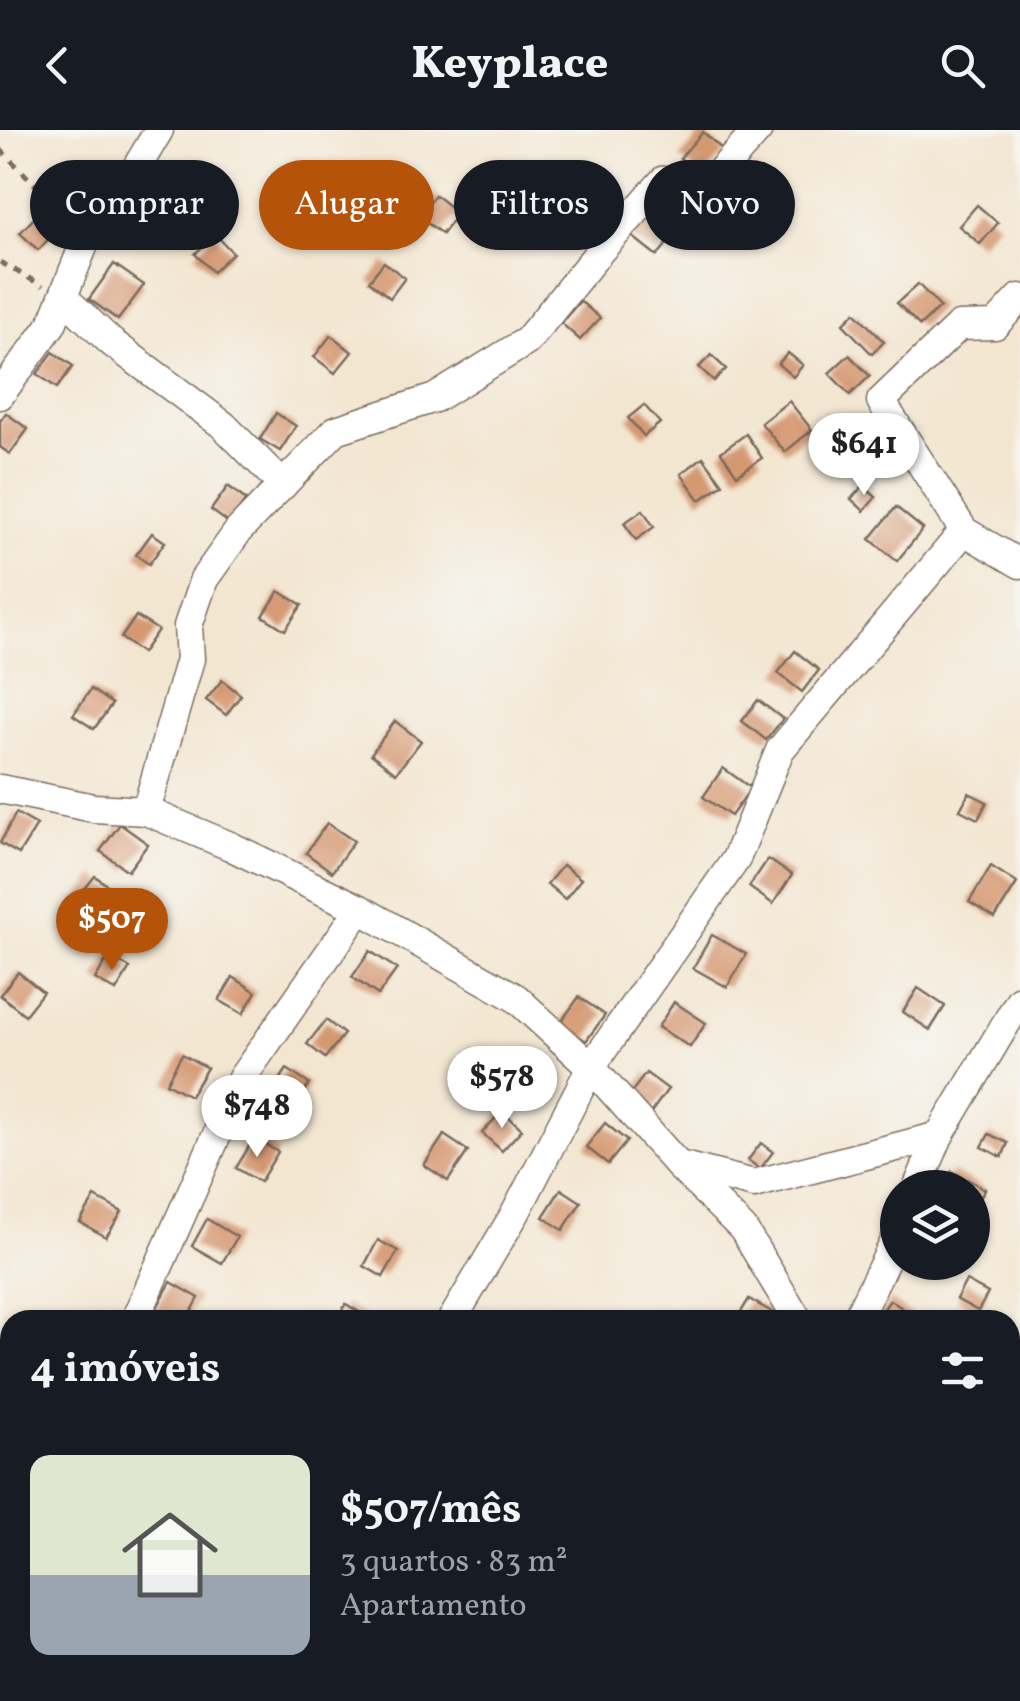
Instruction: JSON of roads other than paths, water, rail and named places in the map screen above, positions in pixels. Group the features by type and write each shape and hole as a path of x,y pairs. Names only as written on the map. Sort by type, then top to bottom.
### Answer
{"street":[{"path":"0,396 52,324 88,237 118,199 159,130"},
{"path":"146,811 190,659 188,626 204,578 239,530 336,430 435,398 527,342 600,250 663,182 701,193 758,130"},
{"path":"63,297 111,342 223,425 283,484"},
{"path":"1020,298 995,325 958,326 881,401 964,531 1020,564"},
{"path":"458,1310 516,1212 591,1068 736,859 780,750 964,531"},
{"path":"0,789 94,808 146,811 230,846 360,909 516,998 591,1068 742,1229 792,1310"},
{"path":"139,1310 242,1078 360,909"},
{"path":"925,1170 939,1136 1020,1000"},
{"path":"678,1165 754,1184 939,1136"},
{"path":"861,1310 880,1271"}]}
